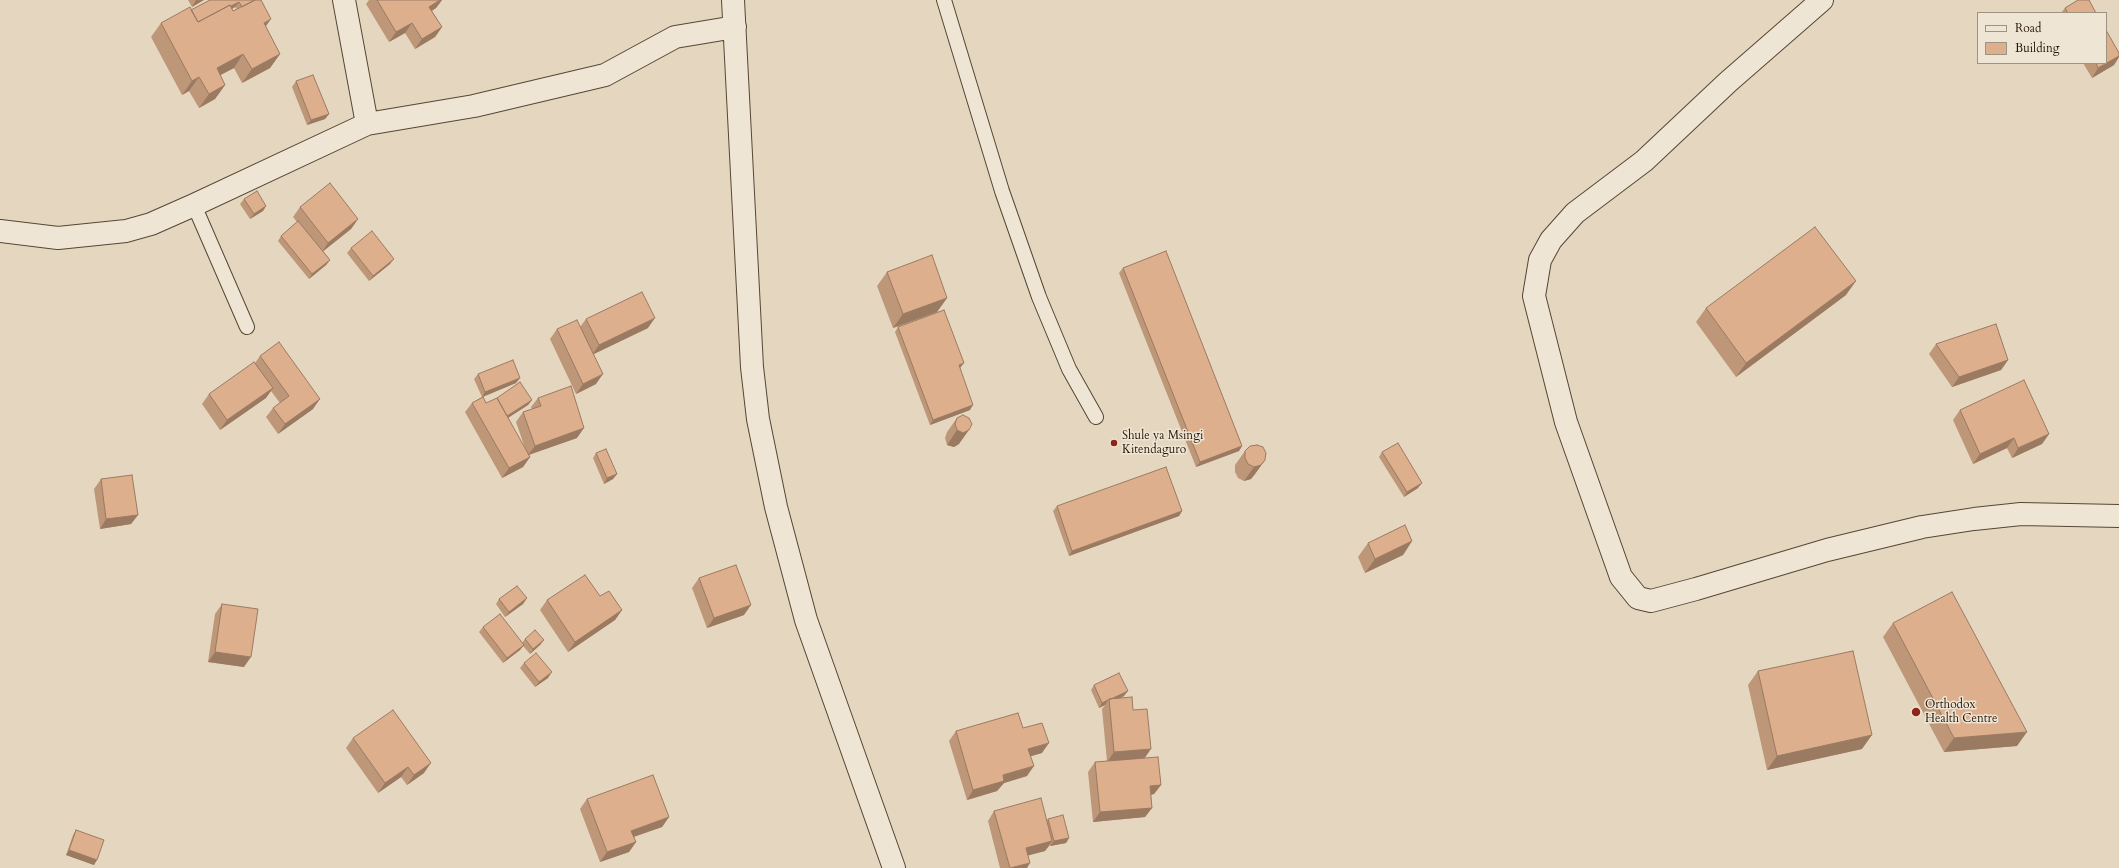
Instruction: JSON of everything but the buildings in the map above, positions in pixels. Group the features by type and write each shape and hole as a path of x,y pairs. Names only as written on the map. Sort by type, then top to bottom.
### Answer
{"street":[{"path":"344,0 367,124"},
{"path":"733,0 752,367 758,419 776,507 806,620 894,868"},
{"path":"1822,0 1728,82 1644,161 1575,213 1551,240 1540,260 1534,296 1566,422 1621,578 1638,598 1651,601 1696,590 1827,550 1922,527 1974,519 2022,514 2119,516"},
{"path":"0,231 58,238 126,231 151,224 194,205 367,124 474,106 605,75 675,37 735,27"}],"lane":[{"path":"944,0 1002,191 1039,297 1069,369 1096,417"},
{"path":"194,205 247,328"}],"place":[{"name":"Shule ya Msingi Kitendaguro","path":"1114,443"},
{"name":"Orthodox Health Centre","path":"1916,712"}]}
